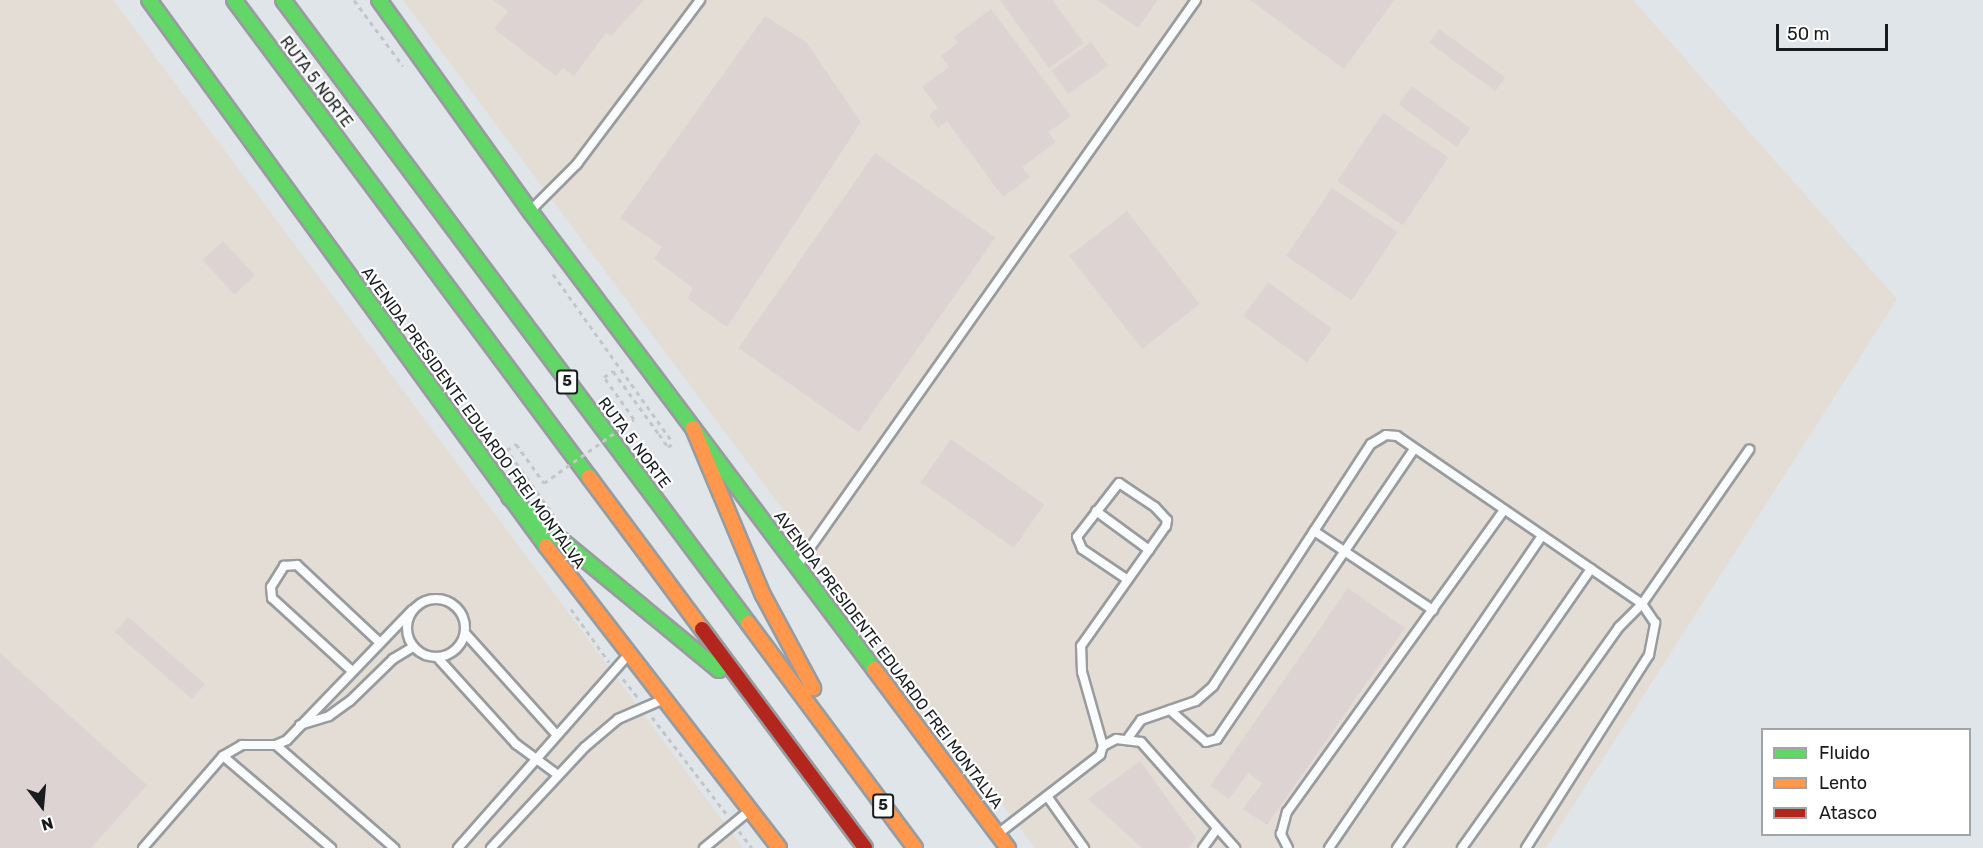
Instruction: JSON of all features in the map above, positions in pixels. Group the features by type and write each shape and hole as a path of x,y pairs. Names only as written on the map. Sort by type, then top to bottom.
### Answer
{"main road":[{"name":"AVENIDA PRESIDENTE EDUARDO FREI MONTALVA","path":"149,0 509,497 628,655 780,848"},
{"name":"RUTA 5 NORTE","path":"234,0 865,848"},
{"name":"RUTA 5 NORTE","path":"283,0 915,848"},
{"name":"AVENIDA PRESIDENTE EDUARDO FREI MONTALVA","path":"379,0 530,211 1008,848"},
{"path":"693,428 763,595 852,764"},
{"path":"509,497 654,612 762,708"}],"lane":[{"path":"530,211 577,164 700,0"},
{"path":"797,566 1196,0"},
{"path":"1103,746 1128,738 1141,720 1196,701 1213,686 1377,438 1397,436 1642,604 1655,623 1649,655 1526,848"},
{"path":"1170,710 1206,742 1217,739 1414,449"},
{"path":"1462,848 1618,627 1642,604 1749,450"},
{"path":"998,834 1100,755 1103,746 1082,672 1081,646 1128,580 1149,550 1167,520 1155,507 1119,483 1077,537 1078,544 1128,580"},
{"path":"1288,848 1281,834 1287,812 1504,510"},
{"path":"1096,511 1149,550"},
{"path":"1314,531 1433,610"},
{"path":"1329,848 1542,536"},
{"path":"352,671 272,598 270,587 285,566 297,565 380,643"},
{"path":"1397,848 1591,569"},
{"path":"143,848 223,756 242,745 276,745 299,726 412,610 435,598 448,601 464,620 465,633 459,645 437,657"},
{"path":"412,610 407,635 413,646 437,657 534,758 558,775"},
{"path":"465,633 555,733"},
{"path":"299,726 329,716 350,701 393,658 413,646"},
{"path":"458,848 555,733 628,655"},
{"path":"491,848 558,775 618,719 664,700"},
{"path":"1128,738 1152,753 1216,830 1235,848"},
{"path":"276,745 394,848"},
{"path":"223,756 331,848"},
{"path":"1047,795 1084,848"},
{"path":"704,848 750,810"},
{"path":"1203,848 1216,830"}],"path":[{"path":"549,269 673,443"},
{"path":"555,517 507,450 516,444 544,483 634,419 604,377 613,371 658,434"}],"shaded area":[{"path":"0,0 113,0 743,848 0,848"},
{"path":"403,0 1633,0 1897,299 1546,848 1035,848"}],"building":[{"path":"493,0 644,0 611,36 606,33 574,76 563,68 556,76 494,29 508,11"},
{"path":"1000,0 1052,0 1084,43 1049,68"},
{"path":"1097,0 1158,0 1138,28"},
{"path":"1250,0 1394,0 1344,69"},
{"path":"991,9 1071,116 1048,132 1056,142 1022,167 1030,177 1003,197 947,121 938,128 929,115 938,108 922,87 949,67 941,56 958,43 954,37"},
{"path":"765,16 806,42 861,122 727,327 688,299 693,288 654,259 662,247 620,218"},
{"path":"1439,29 1505,77 1495,91 1429,43"},
{"path":"1091,42 1108,65 1068,94 1051,71"},
{"path":"1412,86 1470,128 1457,147 1398,105"},
{"path":"1383,113 1448,157 1403,225 1337,181"},
{"path":"875,153 995,237 859,432 738,348"},
{"path":"1332,188 1397,232 1352,300 1286,256"},
{"path":"1127,211 1200,304 1142,349 1069,256"},
{"path":"223,241 255,275 235,294 203,260"},
{"path":"1268,282 1332,328 1307,362 1243,316"},
{"path":"951,439 1044,504 1014,548 921,482"},
{"path":"1348,588 1405,628 1267,825 1243,809 1262,783 1248,773 1229,799 1210,786"},
{"path":"128,617 205,684 192,699 115,632"},
{"path":"0,653 147,785 91,848 0,848"},
{"path":"1140,761 1196,838 1188,848 1142,848 1088,799"}],"traffic: fast":[{"path":"149,0 546,546"},
{"path":"234,0 589,477"},
{"path":"283,0 748,623"},
{"path":"379,0 530,211 874,669"},
{"path":"509,497 719,670"}],"traffic: slow":[{"path":"693,428 763,595 813,688"},
{"path":"589,477 702,629"},
{"path":"546,546 779,848"},
{"path":"748,623 915,848"},
{"path":"874,669 1008,848"}],"traffic: jam":[{"path":"702,629 865,848"}]}
